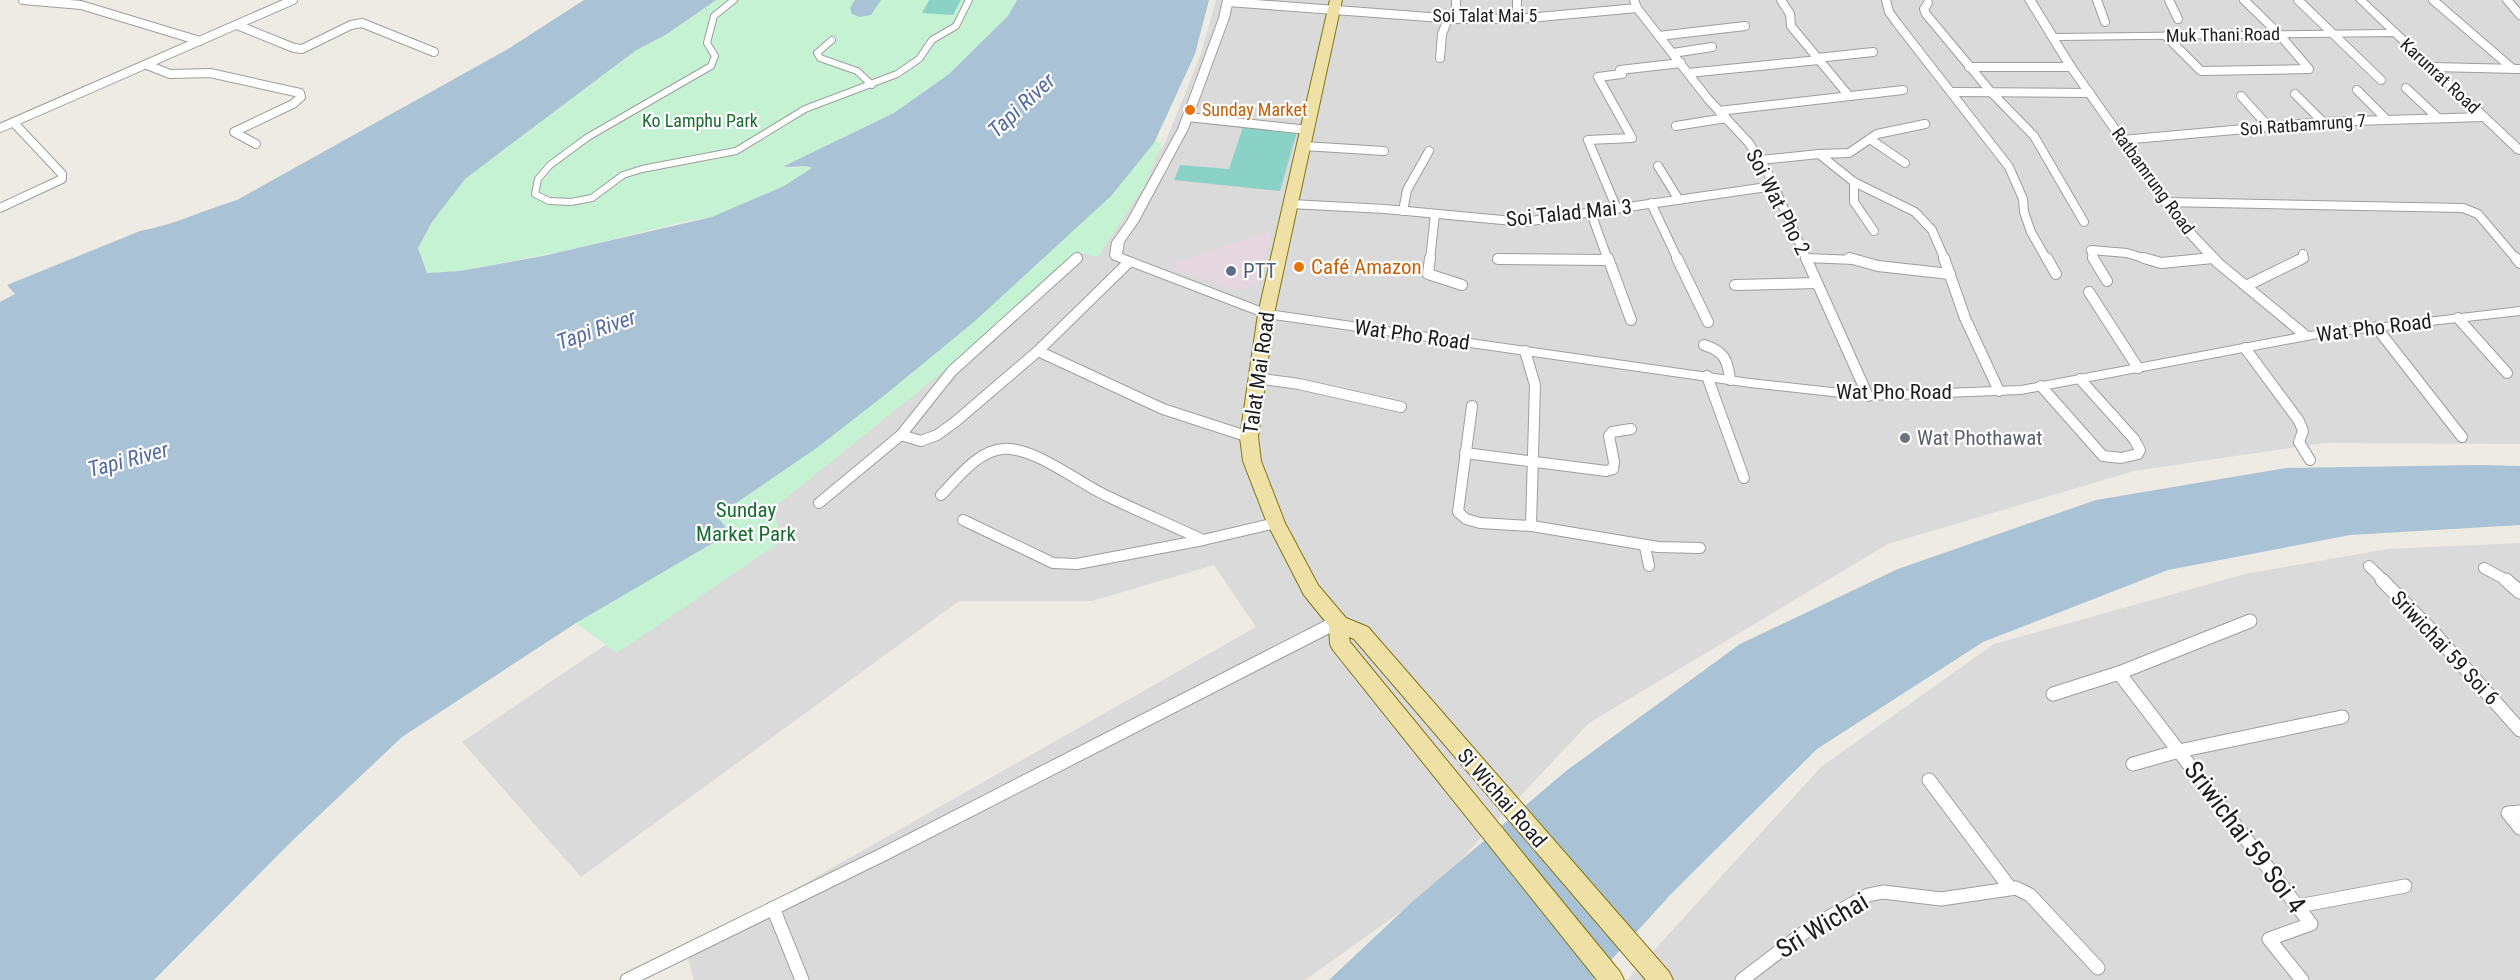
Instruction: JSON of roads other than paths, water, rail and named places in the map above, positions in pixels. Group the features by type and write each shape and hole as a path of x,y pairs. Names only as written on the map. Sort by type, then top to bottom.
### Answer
{"main road":[{"name":"Talat Mai Road","path":"1335,5 1266,314 1249,437 1252,461 1276,523 1311,590 1338,623"},
{"name":"Si Wichai Road","path":"1338,623 1361,633 1659,978"},
{"name":"Si Wichai Road","path":"1338,623 1341,644 1612,980"}],"street":[{"path":"23,0 68,1 200,41"},
{"path":"0,128 293,0"},
{"path":"734,0 714,16 706,43 715,56 711,66 588,137 550,165 538,180 535,194 549,201 571,202 592,198 623,175 642,169 736,151 805,109 897,74 919,59 932,40 956,26 969,0"},
{"path":"1440,58 1442,34 1452,19 1456,0"},
{"path":"1517,0 1517,19"},
{"path":"1780,0 1790,14 1791,26 1849,96"},
{"path":"1887,0 1887,6 1893,17 2009,167 2023,199 2024,212 2031,232 2056,274"},
{"name":"Ratbamrung Road","path":"2030,0 2071,67 2181,224 2214,258 2306,336"},
{"path":"2097,0 2105,22"},
{"path":"2169,0 2178,19"},
{"path":"2166,36 2201,71 2309,69 2279,34 2244,0"},
{"path":"2298,0 2381,80"},
{"name":"Karunrat Road","path":"2361,0 2520,151"},
{"path":"2433,0 2516,69"},
{"path":"2507,0 2520,15"},
{"path":"901,435 921,441 937,435 1038,351 1129,262 1116,256 1118,242 1132,222 1188,117 1228,1"},
{"name":"Soi Talat Mai 5","path":"1228,1 1335,5 1452,19 1517,19 1635,4"},
{"path":"1928,3 1924,9 1926,14 1991,92 2034,136 2084,222"},
{"name":"Soi Wat Pho 2","path":"1635,4 1688,73 1749,143 1760,160 1774,186 1868,396"},
{"path":"237,24 294,48 302,49 351,25 362,23 434,52"},
{"path":"1659,36 1745,26"},
{"name":"Muk Thani Road","path":"2053,37 2394,33"},
{"path":"832,40 817,53 820,58 857,71 872,85"},
{"path":"1673,53 1712,47"},
{"path":"1688,73 1873,52"},
{"path":"1617,209 1588,140 1632,138 1598,77 1622,74 1620,70 1681,63"},
{"path":"147,65 170,74 210,72 300,93 301,98 293,104 234,132 256,144"},
{"path":"1969,67 2071,67"},
{"path":"2432,67 2516,69"},
{"path":"2406,88 2438,118"},
{"path":"1676,126 1723,115 1903,90"},
{"path":"2357,90 2386,119"},
{"path":"1952,92 2090,93"},
{"path":"2295,93 2323,122"},
{"path":"2241,96 2268,126"},
{"path":"1188,117 1308,130"},
{"name":"Soi Ratbamrung 7","path":"2122,140 2323,122 2484,117"},
{"path":"0,208 42,190 62,178 62,174 14,123"},
{"path":"1760,160 1850,153 1885,131 1926,124"},
{"path":"1870,139 1905,163"},
{"path":"1304,146 1384,151"},
{"path":"1402,211 1407,190 1429,151"},
{"path":"1819,154 1854,182 1914,212 1926,222 1932,230 1950,274 1965,318 2000,391"},
{"path":"1658,166 1679,200"},
{"path":"1854,182 1851,194 1854,205 1874,231"},
{"name":"Soi Talad Mai 3","path":"1291,204 1524,222 1774,186"},
{"path":"2165,202 2463,208 2478,214 2520,263"},
{"path":"1651,203 1708,322"},
{"path":"1591,213 1631,320"},
{"path":"1435,214 1428,274 1462,285"},
{"path":"2107,281 2091,254 2091,249 2124,252 2160,263 2214,258"},
{"path":"2246,286 2303,258 2303,254"},
{"path":"819,502 901,435 952,371 1077,258"},
{"path":"1806,258 1849,258 1889,268 1950,274"},
{"path":"1498,259 1608,260"},
{"name":"Wat Pho Road","path":"1129,262 1266,314 1730,380 1868,396 2000,391 2041,386 2306,336 2519,313"},
{"path":"1735,285 1817,284"},
{"path":"2089,292 2138,368"},
{"path":"2458,318 2507,373"},
{"path":"2376,327 2463,437"},
{"path":"1704,345 1723,352 1728,358 1730,380"},
{"path":"2245,348 2299,421 2303,431 2300,442 2310,460"},
{"path":"1038,351 1163,409 1249,437"},
{"path":"1525,351 1535,386 1531,525"},
{"path":"1707,376 1744,478"},
{"path":"1256,378 1299,384 1401,407"},
{"path":"2041,386 2103,456 2121,458 2138,454 2140,450 2134,440 2080,379"},
{"path":"1472,406 1458,512 1462,518 1475,522 1531,525 1645,547 1674,550 1700,548"},
{"path":"1466,453 1606,471 1613,469 1614,462 1609,436 1612,432 1631,429"},
{"path":"941,495 982,457 1005,448 1023,452 1093,490 1203,540"},
{"path":"963,520 1053,563 1077,564 1203,540 1276,523"},
{"path":"1645,547 1649,566"},
{"name":"Sriwichai 59 Soi 6","path":"2369,566 2432,631 2520,730"},
{"path":"2484,568 2503,577 2520,592"},
{"path":"2053,694 2119,673 2250,621"},
{"path":"627,980 884,854 1338,623"},
{"name":"Sriwichai 59 Soi 4","path":"2119,673 2311,924 2269,939 2302,980"},
{"path":"2133,765 2179,751 2342,717"},
{"path":"1929,780 2013,888 2030,895 2098,968"},
{"path":"2520,812 2508,813 2520,828"},
{"path":"2298,906 2405,886"},
{"name":"Sri Wichai","path":"1742,980 1784,947 1863,896 1883,892 1950,898 2013,888"},
{"path":"773,908 802,980"}],"water":[{"name":"Tapi River","path":"584,0 716,0 667,34 635,51 465,179 432,222 418,248 427,273 460,271 543,256 712,217 784,186 812,168 784,166 894,113 949,74 1008,16 1017,0 1209,0 1195,54 1154,143 1111,196 975,321 886,394 818,447 717,516 730,533 576,623 402,737 292,841 154,980 0,980 0,302 15,294 7,285 140,231 237,200 508,49"},
{"path":"855,0 881,0 871,15 860,17 852,14 850,8"},
{"path":"2520,466 2520,525 2350,535 2168,570 1983,642 1817,749 1671,894 1593,980 1329,980 1413,901 1566,771 1740,644 1898,569 2096,500 2286,468"}],"place":[{"name":"Sunday Market","path":"1190,110"},
{"name":"Café Amazon","path":"1299,267"},
{"name":"PTT","path":"1231,271"},
{"name":"Wat Phothawat","path":"1905,438"}],"park label":[{"name":"Ko Lamphu Park","path":"700,121"},
{"name":"Sunday Market Park","path":"746,522"}]}
